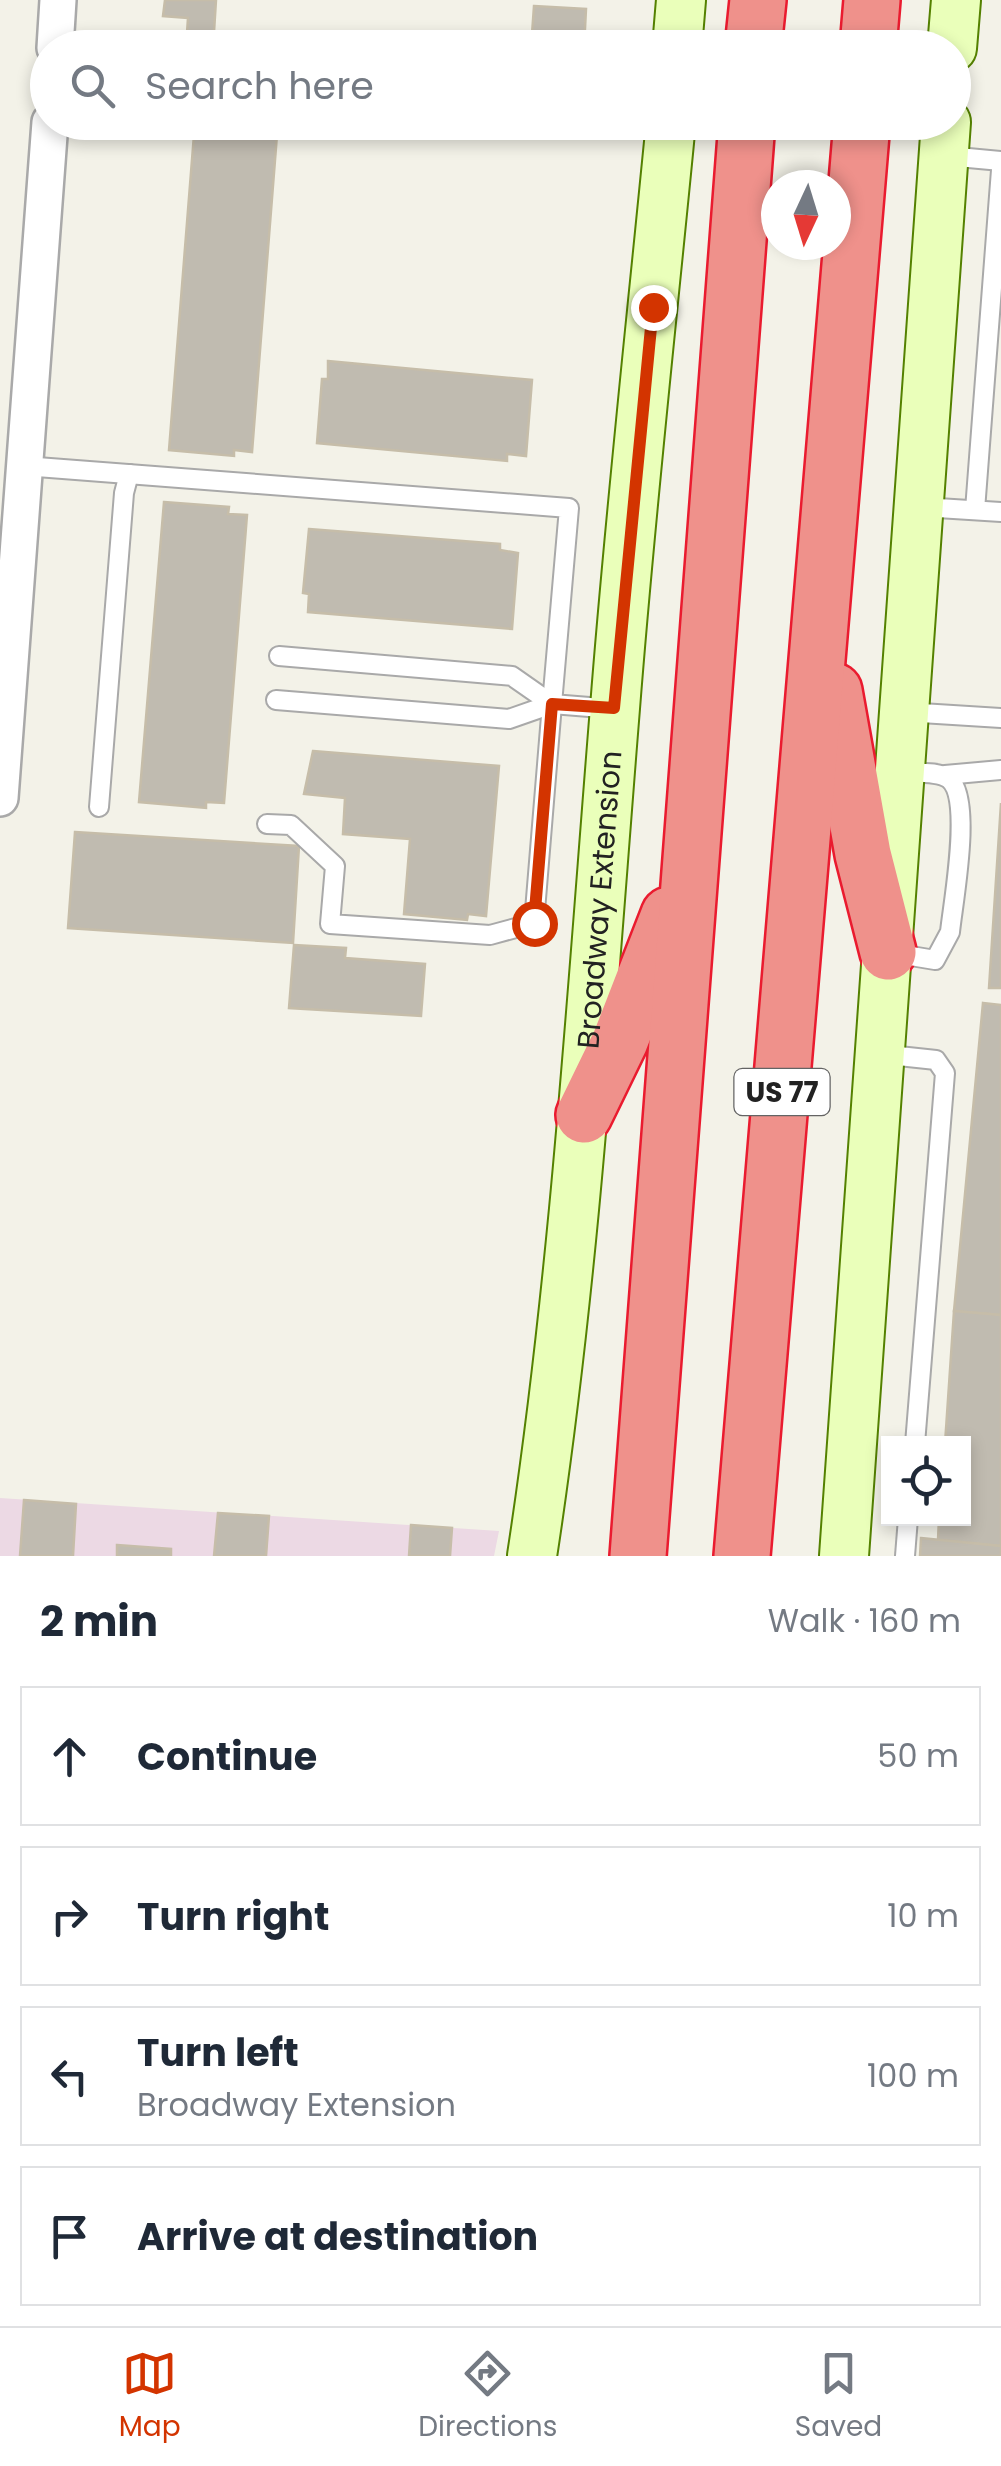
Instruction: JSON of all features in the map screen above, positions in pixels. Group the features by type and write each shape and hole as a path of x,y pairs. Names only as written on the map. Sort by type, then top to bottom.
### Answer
{"highway":[{"path":"756,30 758,0"},
{"path":"870,30 872,0"},
{"path":"638,1556 746,140"},
{"name":"US 77","path":"742,1556 861,140"},
{"path":"822,628 861,826 863,854 888,952"},
{"path":"584,1115 620,1041 690,861"}],"main road":[{"path":"678,30 681,0"},
{"path":"954,30 956,0"},
{"name":"Broadway Extension","path":"532,1556 554,1410 584,1115 614,708 668,140"},
{"path":"844,1556 888,952 923,774 905,712 945,140"}],"street":[{"path":"56,30 58,0"},
{"path":"0,798 49,140"}],"lane":[{"path":"948,140 1001,161"},
{"path":"975,510 1001,170"},
{"path":"24,466 569,508 534,923 490,935 330,924 335,866 290,825 267,824"},
{"path":"100,807 124,493 129,474"},
{"path":"919,507 1001,512"},
{"path":"280,656 512,676 552,704"},
{"path":"276,700 509,718 552,704 614,708"},
{"path":"905,712 1001,718"},
{"path":"923,774 1001,770"},
{"path":"888,952 936,960 950,932 961,810 953,782 923,774"},
{"path":"880,1054 936,1060 945,1073 915,1436"},
{"path":"905,1556 907,1526"}],"shaded area":[{"path":"0,1498 499,1531 494,1556 0,1556"}],"building":[{"path":"165,0 216,0 214,30 187,30 188,18 163,16"},
{"path":"534,6 586,9 585,30 532,30"},
{"path":"194,140 277,140 252,452 234,450 234,456 169,450"},
{"path":"328,361 532,380 526,456 507,454 507,461 317,443 322,379 328,379"},
{"path":"164,502 229,507 228,514 247,515 224,803 206,802 206,808 139,802"},
{"path":"309,529 500,544 500,550 518,553 512,629 308,612 309,594 303,593"},
{"path":"313,751 499,766 486,916 468,914 467,920 404,914 410,839 343,834 345,798 304,794"},
{"path":"1001,803 1001,988 989,988"},
{"path":"75,832 299,846 293,943 68,928"},
{"path":"294,945 346,948 345,958 425,964 421,1016 289,1008"},
{"path":"983,1003 1001,1005 1001,1315 954,1311"},
{"path":"954,1311 1001,1315 1001,1546 938,1540 939,1526 971,1526 971,1436 946,1436"},
{"path":"24,1500 76,1504 73,1556 20,1556"},
{"path":"218,1513 269,1516 266,1556 214,1556"},
{"path":"411,1525 452,1528 450,1556 409,1556"},
{"path":"921,1538 1001,1546 1001,1556 920,1556"},
{"path":"117,1545 171,1549 171,1556 117,1556"}],"route":[{"path":"534,923 552,704 614,708 653,307"}]}
